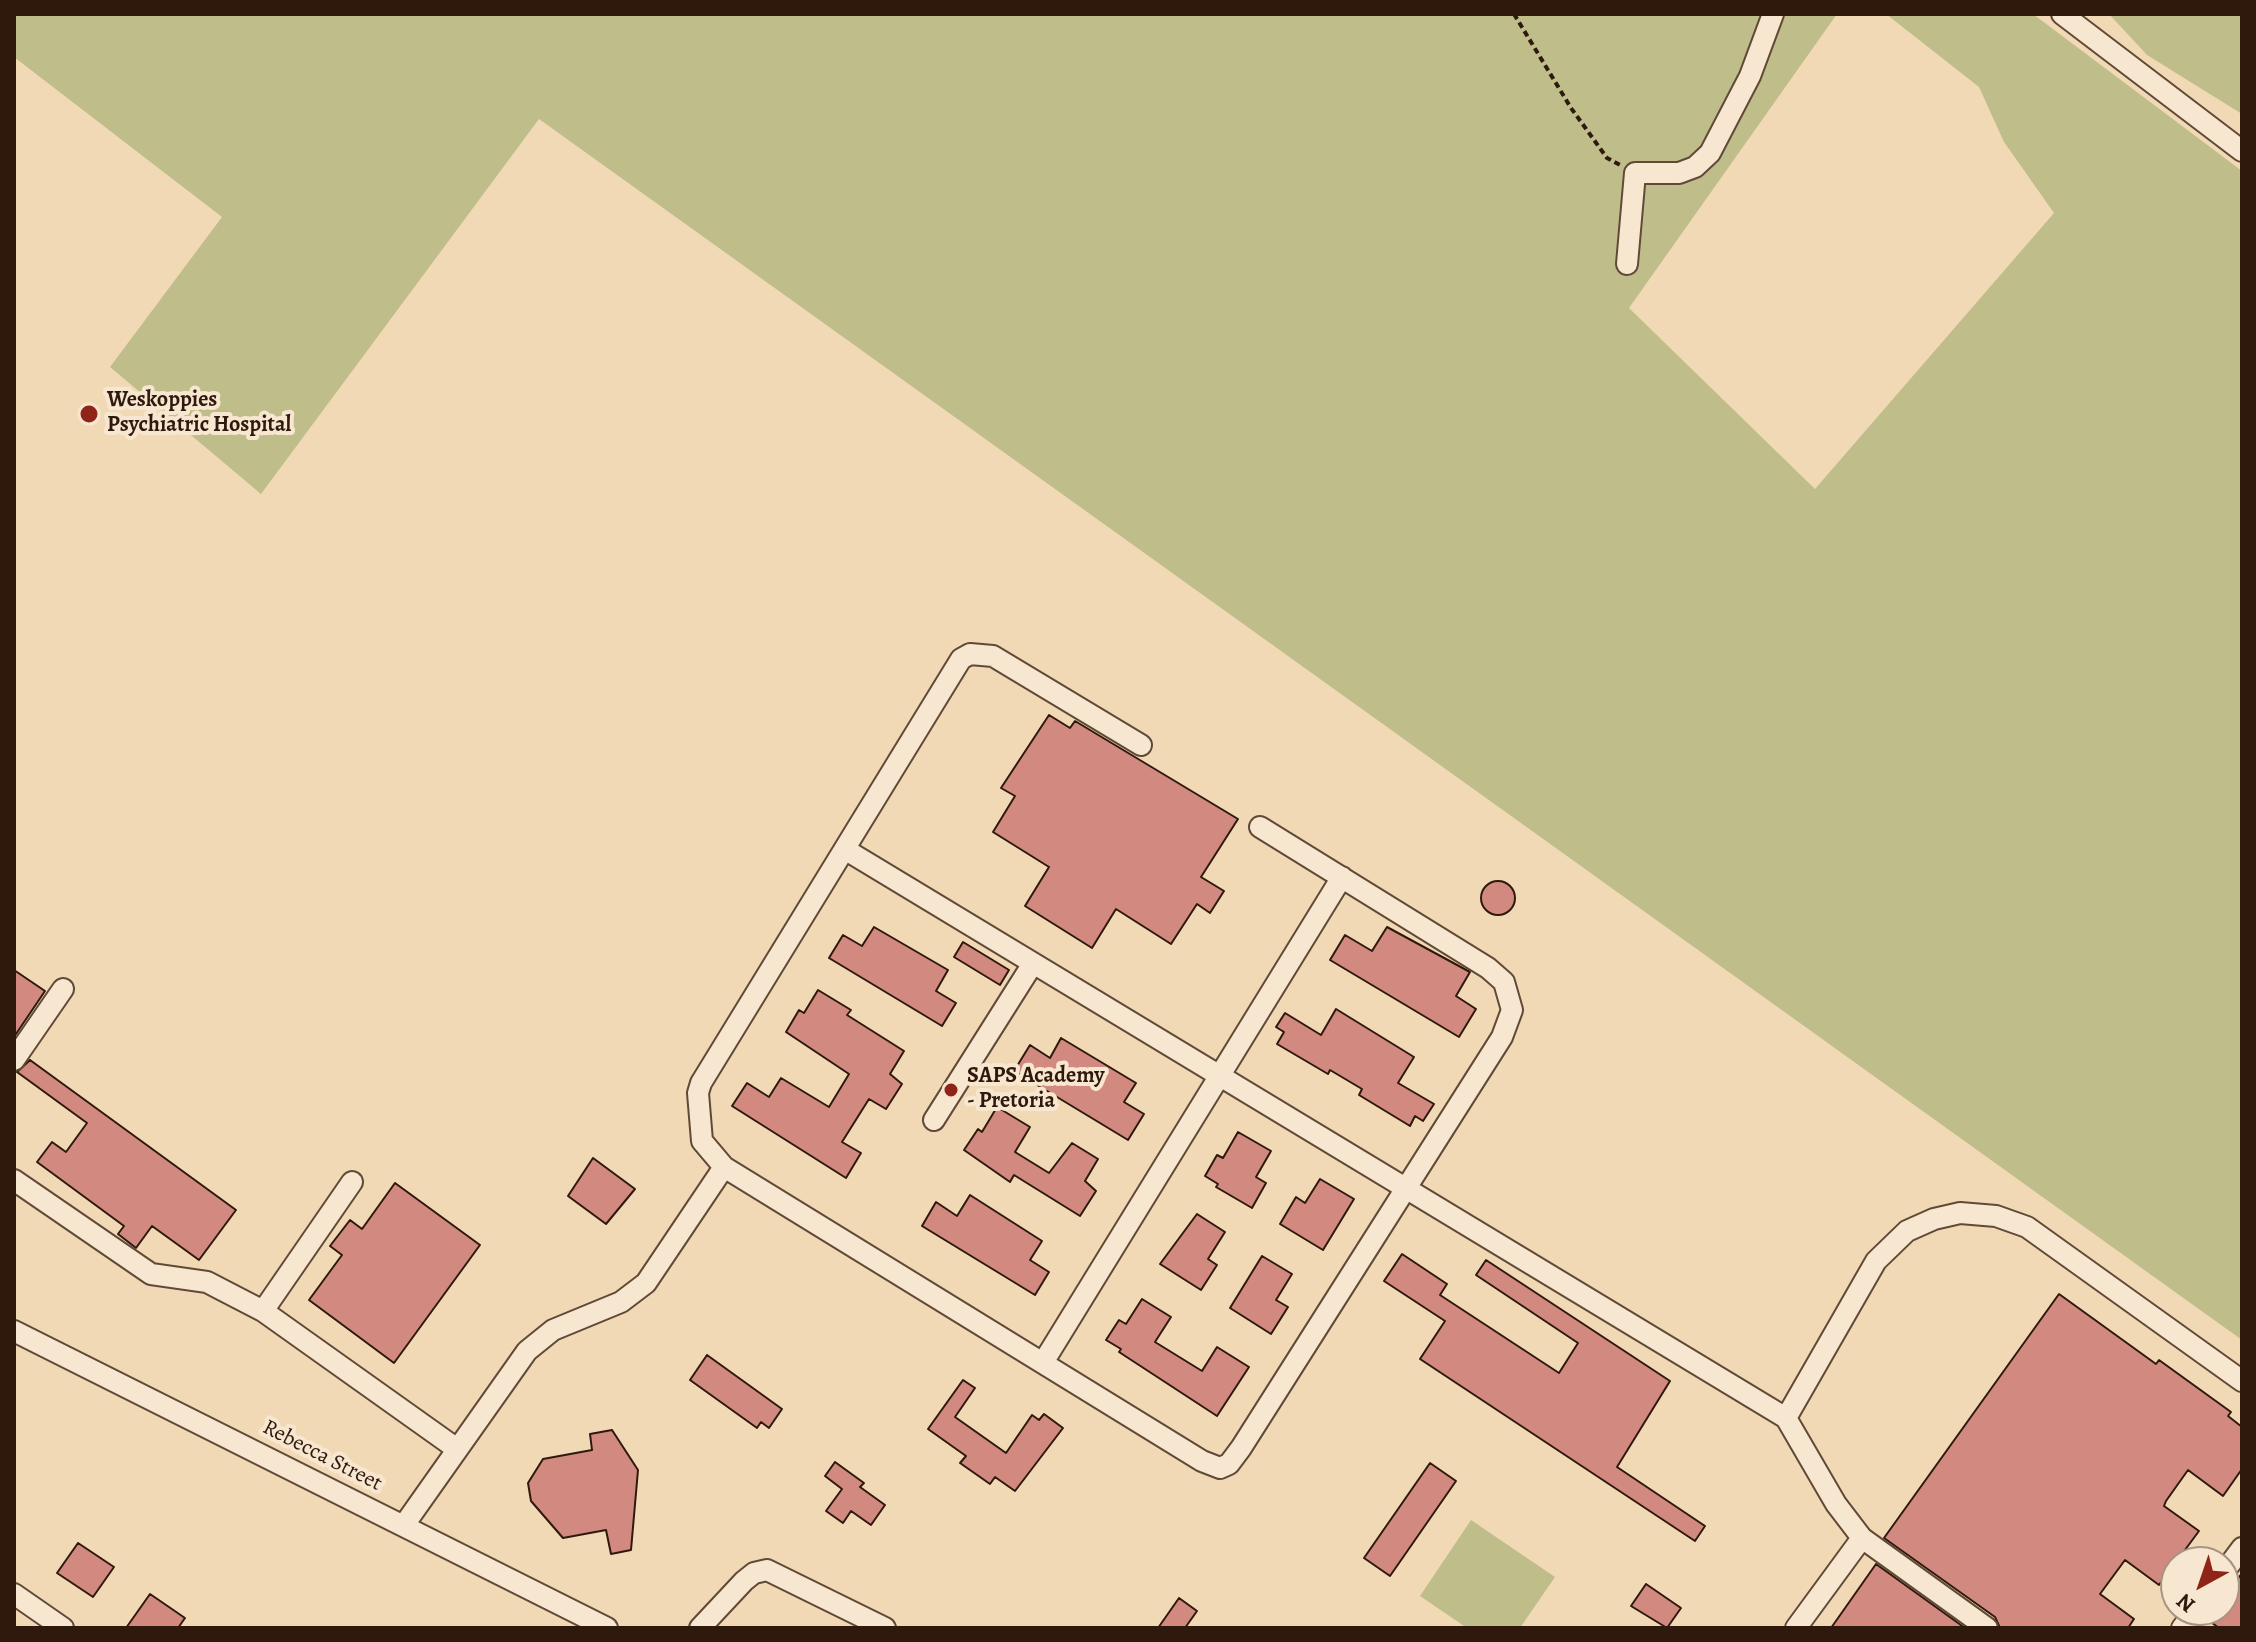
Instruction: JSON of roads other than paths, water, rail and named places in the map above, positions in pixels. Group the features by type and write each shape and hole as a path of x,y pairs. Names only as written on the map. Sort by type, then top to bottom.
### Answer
{"street":[{"path":"1627,264 1635,173 1679,173 1695,167 1710,153 1750,76 1773,14"},
{"path":"2062,14 2242,151"},
{"path":"1141,745 993,656 970,654 961,659 699,1088 702,1141 724,1167 1215,1467 1225,1467 1241,1448 1502,1037 1509,1023 1512,1001 1504,982 1488,968 1260,827"},
{"path":"846,850 1786,1418 1836,1504 1862,1538 1987,1628"},
{"path":"1044,1361 1342,877"},
{"path":"934,1120 1032,965"},
{"path":"14,1060 63,989"},
{"path":"404,1525 515,1366 553,1330 621,1302 646,1283 724,1167"},
{"path":"14,1180 139,1268 151,1274 219,1286 263,1311 457,1449"},
{"path":"263,1311 352,1182"},
{"path":"1786,1418 1876,1261 1907,1231 1960,1213 1996,1216 2027,1227 2242,1381"},
{"name":"Rebecca Street","path":"14,1331 607,1628"},
{"path":"1796,1628 1862,1538"},
{"path":"700,1628 744,1581 754,1573 767,1570 885,1628"},
{"path":"14,1594 63,1628"}],"place":[{"name":"Weskoppies Psychiatric Hospital","path":"89,414"},
{"name":"SAPS Academy - Pretoria","path":"951,1090"}]}
